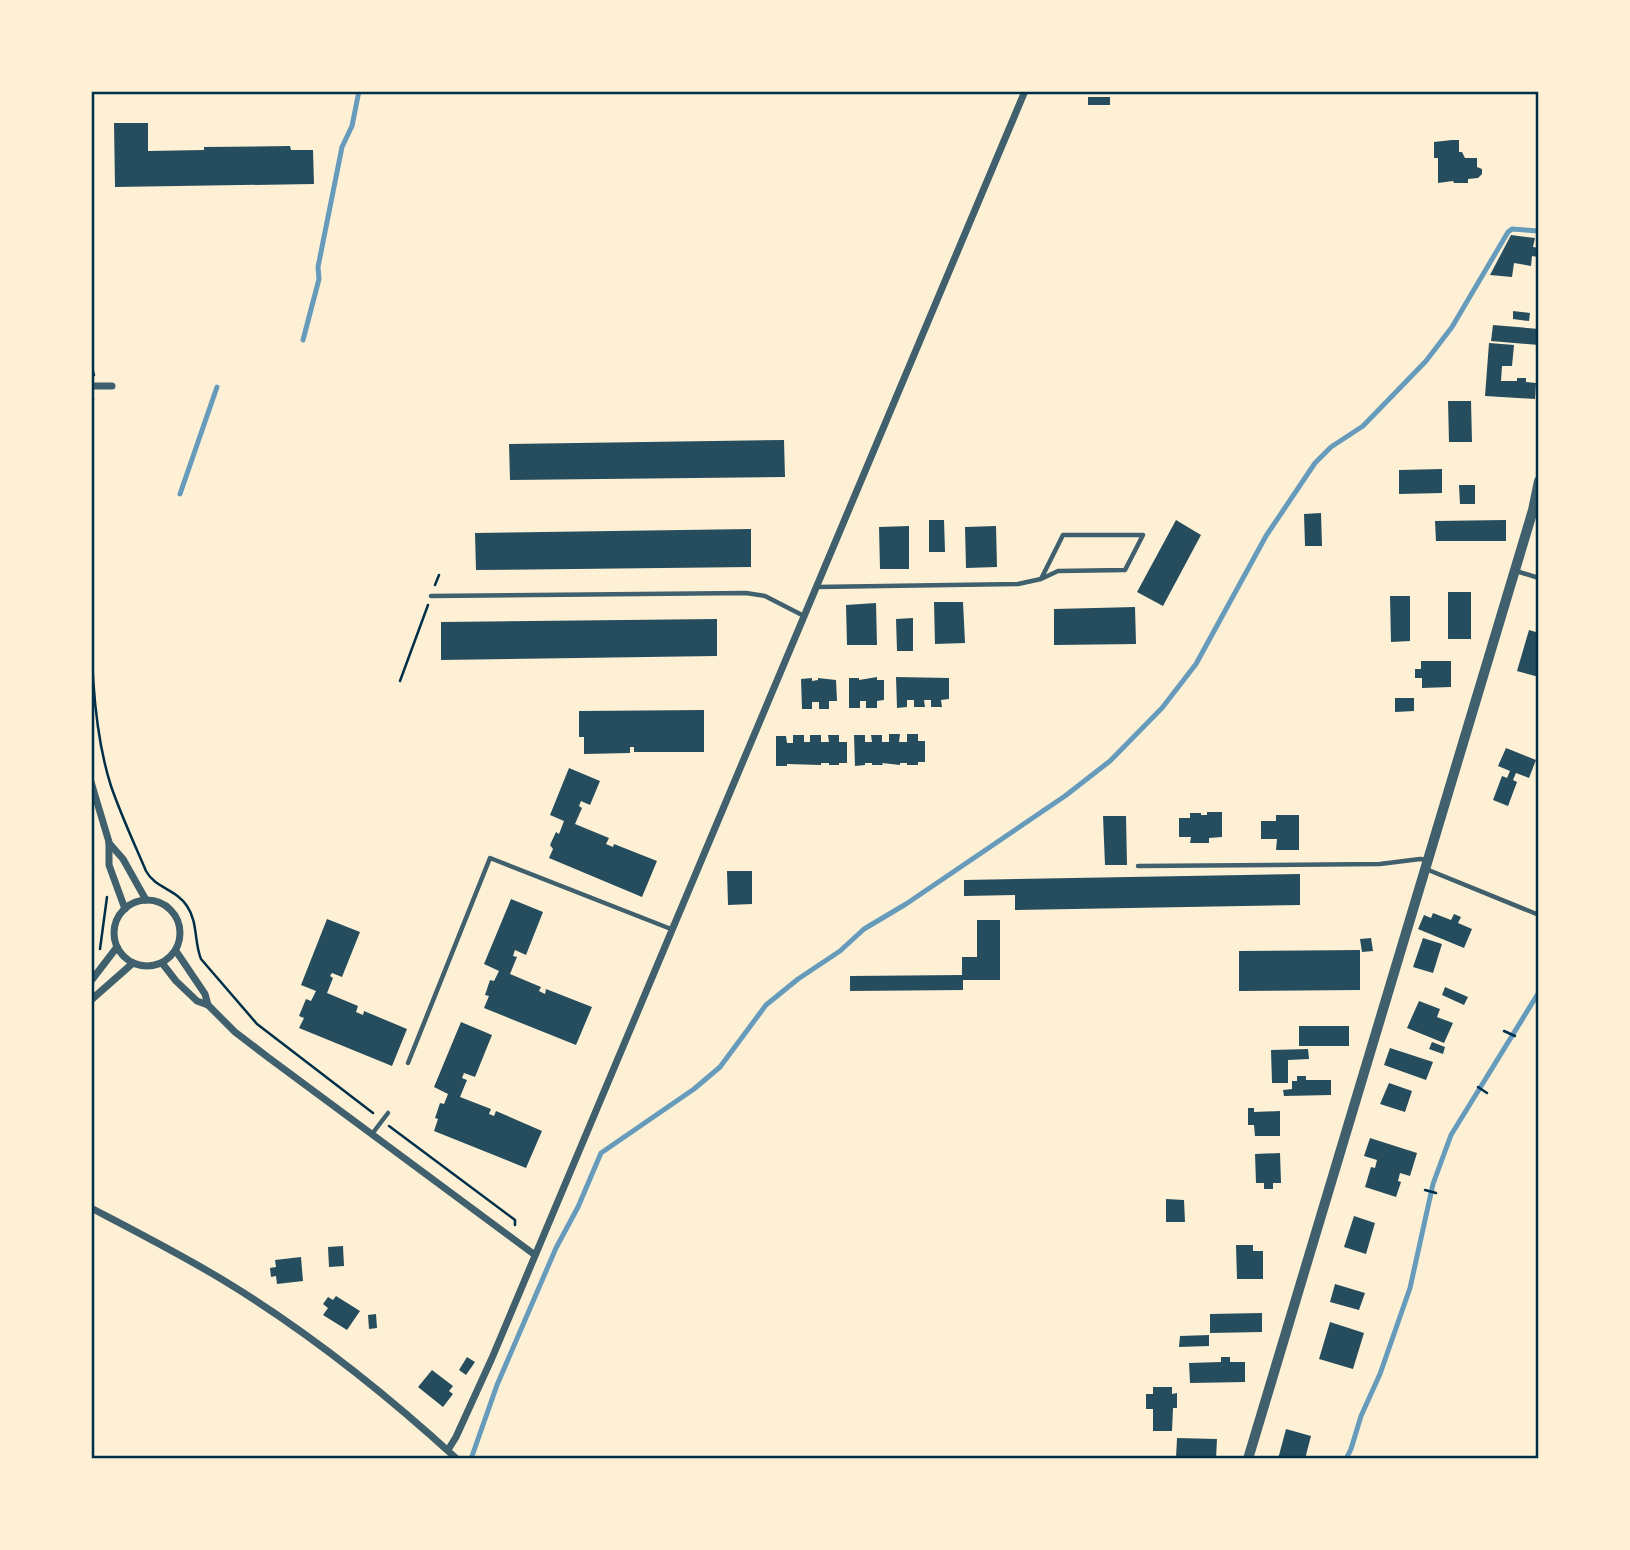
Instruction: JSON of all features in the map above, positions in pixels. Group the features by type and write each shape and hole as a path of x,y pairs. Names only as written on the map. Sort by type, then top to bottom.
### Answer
{"street":[{"path":"447,1450 456,1437 487,1369 1025,91"},
{"path":"91,386 112,386"},
{"path":"1248,1459 1515,571 1536,511 1539,481"},
{"path":"91,782 109,842 109,866 125,909"},
{"path":"109,842 123,859 146,900"},
{"path":"146,900 164,905 173,911 181,930 176,951 162,963 153,966 133,963 117,947 114,932 125,909 146,900"},
{"path":"91,981 117,947"},
{"path":"176,951 205,994 208,1005"},
{"path":"91,1000 133,963"},
{"path":"162,963 197,1001 208,1005 235,1032 535,1255"},
{"path":"91,1208 223,1280 303,1333 374,1387 457,1459"}],"lane":[{"path":"816,587 1018,584 1041,579 1058,571 1125,570 1143,535 1063,535 1041,579"},
{"path":"1515,571 1539,578"},
{"path":"431,596 746,593 765,596 804,616"},
{"path":"408,1063 490,858 671,929"},
{"path":"1138,866 1380,864 1420,859 1539,915"},
{"path":"371,1135 388,1113"}],"path":[{"path":"91,523 93,641 99,723 111,786 150,879 180,897 187,906 193,917 196,947 201,959 257,1024 515,1220 517,1242"},
{"path":"400,681 439,575"},
{"path":"132,877 146,871"},
{"path":"99,952 107,898 105,889 116,884"},
{"path":"1504,1031 1515,1035"},
{"path":"1478,1087 1487,1093"},
{"path":"1425,1190 1436,1193"}],"building":[{"path":"1088,97 1110,97 1110,105 1088,105"},
{"path":"114,123 148,123 148,151 290,146 291,150 313,150 314,184 115,187"},
{"path":"1459,140 1459,152 1462,152 1465,158 1477,158 1477,167 1482,169 1478,178 1468,179 1468,183 1438,183 1438,158 1434,158 1434,142"},
{"path":"1511,235 1535,238 1533,247 1539,248 1538,257 1532,256 1531,266 1514,263 1512,277 1490,275"},
{"path":"1513,311 1530,313 1529,321 1513,319"},
{"path":"1493,325 1539,329 1539,345 1491,341"},
{"path":"1489,343 1514,345 1512,366 1502,366 1501,381 1526,378 1526,382 1536,383 1535,399 1485,396"},
{"path":"1448,401 1471,401 1472,442 1449,442"},
{"path":"784,440 785,477 510,480 509,444"},
{"path":"1442,469 1442,493 1399,494 1399,470"},
{"path":"1459,485 1475,485 1475,504 1460,504"},
{"path":"1321,513 1322,546 1305,546 1304,514"},
{"path":"929,520 944,520 945,552 929,552"},
{"path":"1176,520 1201,535 1163,606 1137,592"},
{"path":"1506,520 1506,541 1436,541 1435,521"},
{"path":"909,526 909,569 880,569 879,527"},
{"path":"996,526 997,567 966,568 965,527"},
{"path":"751,529 751,567 476,570 475,533"},
{"path":"1448,592 1471,592 1471,639 1448,639"},
{"path":"1390,596 1410,596 1410,641 1391,642"},
{"path":"934,602 963,602 965,643 935,644"},
{"path":"876,603 877,645 847,645 846,605"},
{"path":"1135,607 1136,644 1054,645 1054,609"},
{"path":"913,618 913,651 897,651 896,619"},
{"path":"717,619 717,656 441,660 441,622"},
{"path":"1529,630 1539,633 1539,677 1517,671"},
{"path":"1421,661 1451,661 1451,687 1422,688 1422,678 1415,678 1415,669 1421,669"},
{"path":"877,677 877,680 884,680 884,700 877,701 877,708 866,708 866,701 860,701 860,708 849,708 849,678 859,680"},
{"path":"896,677 949,678 949,699 941,700 942,707 931,707 931,700 924,700 925,707 914,707 914,700 907,700 907,707 897,708"},
{"path":"812,678 812,681 818,678 836,680 837,701 829,701 829,709 819,709 819,702 812,702 812,709 802,709 801,679"},
{"path":"1395,698 1414,698 1414,711 1395,712"},
{"path":"704,710 704,752 634,752 634,747 630,747 630,753 584,754 584,737 579,737 579,711"},
{"path":"889,734 900,734 899,742 907,742 907,734 918,734 918,741 925,741 925,762 918,762 918,765 865,763 855,766 854,735 865,735 865,742 872,742 871,735 882,735 882,742 889,742"},
{"path":"793,735 804,735 804,742 810,742 810,735 821,735 821,742 829,742 828,735 839,735 839,742 847,742 847,763 776,766 776,736 786,736 787,743 793,743"},
{"path":"1506,748 1536,760 1529,778 1516,773 1513,780 1517,782 1508,806 1493,800 1502,776 1507,778 1510,771 1498,766"},
{"path":"569,768 600,781 590,805 581,801 579,806 582,808 575,824 609,838 606,844 613,847 614,844 657,861 642,897 549,858 553,849 550,845 556,832 559,834 564,821 550,815"},
{"path":"1207,812 1222,812 1222,837 1209,838 1209,843 1190,843 1191,837 1179,837 1179,818 1190,818 1190,813 1207,815"},
{"path":"1276,815 1299,815 1299,850 1276,850 1277,839 1261,839 1261,821 1276,821"},
{"path":"1103,816 1126,816 1127,865 1105,865"},
{"path":"727,871 752,871 752,904 728,905"},
{"path":"1300,874 1300,905 1015,910 1015,895 964,896 964,880"},
{"path":"511,899 543,912 526,955 515,950 513,956 517,957 510,974 541,987 539,991 545,994 546,989 592,1007 576,1045 484,1008 489,996 485,995 490,980 494,981 499,971 484,964"},
{"path":"1433,913 1451,920 1454,914 1461,917 1458,923 1472,929 1464,948 1418,929 1424,915 1431,918"},
{"path":"327,919 360,932 342,977 332,973 330,976 333,978 327,993 358,1006 356,1012 363,1015 364,1011 407,1029 392,1066 299,1028 304,1018 299,1016 306,999 311,1001 316,991 301,985"},
{"path":"977,920 1000,920 1000,980 963,980 963,990 850,991 850,976 962,975 962,957 977,957"},
{"path":"1371,938 1373,951 1362,952 1360,939"},
{"path":"1423,938 1442,944 1433,973 1413,967"},
{"path":"1360,950 1360,990 1239,991 1239,951"},
{"path":"1445,987 1468,997 1464,1005 1442,995"},
{"path":"1419,1001 1440,1009 1437,1017 1453,1023 1444,1043 1407,1028"},
{"path":"461,1022 492,1035 475,1077 464,1073 462,1078 467,1080 460,1097 491,1109 489,1114 494,1116 496,1111 542,1131 526,1168 434,1131 440,1103 444,1104 448,1094 434,1087"},
{"path":"1299,1026 1349,1026 1349,1046 1299,1046"},
{"path":"1432,1042 1445,1047 1443,1054 1429,1049"},
{"path":"1390,1048 1433,1062 1426,1080 1384,1065"},
{"path":"1308,1049 1309,1059 1288,1060 1288,1083 1272,1083 1271,1050"},
{"path":"1297,1076 1306,1076 1306,1080 1331,1080 1331,1095 1284,1096 1283,1090 1292,1089 1292,1081 1297,1081"},
{"path":"1389,1083 1412,1091 1405,1112 1380,1104"},
{"path":"1248,1108 1254,1108 1254,1112 1280,1111 1280,1136 1255,1136 1254,1125 1248,1125"},
{"path":"1370,1138 1417,1153 1410,1176 1400,1173 1398,1181 1401,1182 1396,1197 1365,1187 1371,1167 1375,1168 1377,1160 1364,1156"},
{"path":"1280,1153 1281,1183 1273,1183 1273,1189 1264,1189 1264,1183 1256,1183 1255,1154"},
{"path":"1166,1199 1184,1200 1185,1222 1166,1222"},
{"path":"1354,1216 1375,1223 1366,1254 1344,1247"},
{"path":"1236,1245 1253,1245 1253,1251 1263,1251 1263,1279 1237,1279"},
{"path":"343,1246 344,1266 329,1267 328,1247"},
{"path":"301,1257 303,1281 277,1284 276,1276 271,1277 270,1268 276,1267 275,1260"},
{"path":"1335,1284 1365,1293 1359,1310 1330,1302"},
{"path":"336,1296 360,1311 347,1330 323,1315 328,1308 323,1304 328,1297 333,1300"},
{"path":"1262,1313 1262,1332 1210,1333 1210,1314"},
{"path":"376,1314 377,1328 369,1329 368,1315"},
{"path":"1330,1322 1364,1333 1353,1369 1319,1359"},
{"path":"1209,1335 1209,1346 1179,1347 1180,1336"},
{"path":"467,1357 475,1362 466,1375 459,1370"},
{"path":"1221,1357 1230,1357 1230,1362 1245,1362 1245,1382 1190,1383 1189,1363 1221,1362"},
{"path":"432,1370 453,1386 449,1391 453,1394 443,1407 418,1387"},
{"path":"1153,1387 1172,1387 1172,1394 1177,1393 1172,1431 1153,1431 1153,1409 1146,1409 1146,1394 1153,1394"},
{"path":"1286,1429 1311,1436 1305,1459 1278,1459"},
{"path":"1177,1438 1217,1439 1216,1459 1176,1458"}],"waterway":[{"path":"303,340 319,279 318,267 342,147 352,126 359,91"},
{"path":"471,1459 497,1385 556,1248 578,1207 601,1153 694,1089 720,1067 766,1005 798,979 840,951 864,929 906,904 1065,796 1110,761 1162,708 1196,664 1266,536 1315,463 1331,447 1363,426 1426,361 1452,327 1508,232 1512,229 1539,231"},
{"path":"180,494 217,387"},
{"path":"1346,1459 1410,1288 1433,1184 1451,1135 1539,992"}]}
